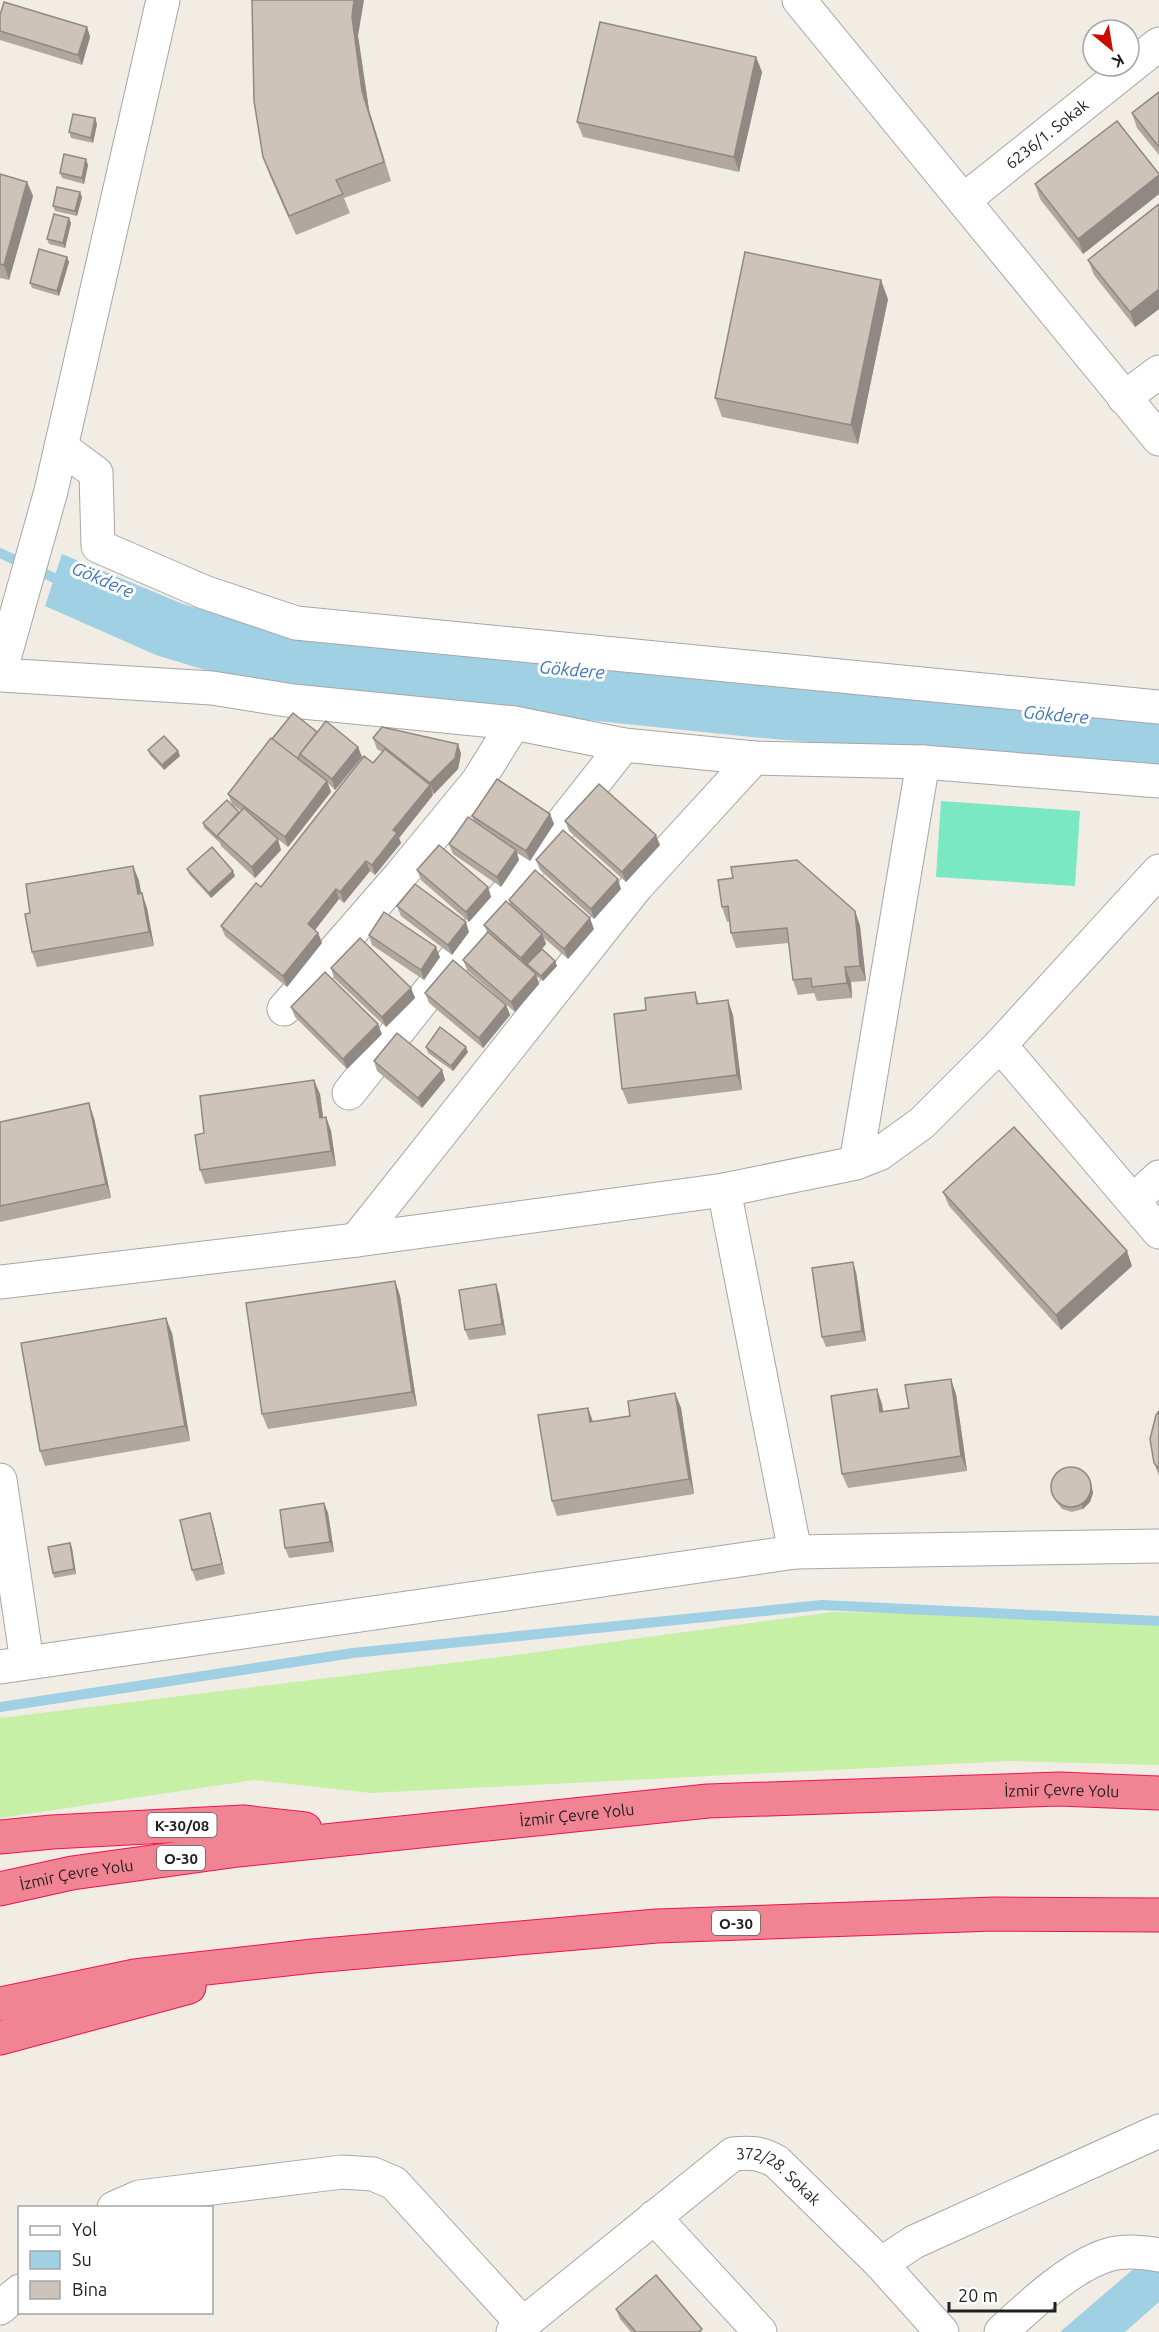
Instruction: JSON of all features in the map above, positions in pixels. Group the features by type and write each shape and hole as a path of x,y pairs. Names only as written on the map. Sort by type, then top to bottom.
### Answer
{"highway":[{"name":"İzmir Çevre Yolu","path":"0,1889 83,1871 363,1836 708,1801 1059,1790 1159,1793"},
{"name":"K-30/08","path":"0,1837 243,1822 363,1836"},
{"name":"O-30","path":"0,2004 135,1976 313,1956 657,1926 994,1914 1159,1915"},
{"path":"0,2038 313,1956"}],"street":[{"path":"163,0 51,491 0,674 212,688 293,701 514,723 624,745 754,758 923,762 1159,781"},
{"path":"799,0 1159,440"},
{"name":"6236/1. Sokak","path":"964,200 1159,44"},
{"path":"1124,398 1159,372"},
{"path":"61,447 96,473 98,546 204,592 296,623 1159,707"},
{"path":"284,1009 399,878 478,781 514,723"},
{"path":"348,1093 624,745"},
{"path":"356,1240 636,887 754,758"},
{"path":"856,1163 923,762"},
{"path":"0,1282 356,1240 724,1190 856,1163 879,1154 922,1123 1000,1045 1159,871"},
{"path":"1000,1045 1159,1232"},
{"path":"1133,1201 1159,1177"},
{"path":"724,1190 795,1552"},
{"path":"0,1480 13,1664 795,1552 1159,1546"},
{"path":"881,2264 914,2242 1159,2131"},
{"name":"372/28. Sokak","path":"518,2328 733,2154 747,2152 764,2154 777,2162 881,2264 942,2332"},
{"path":"119,2206 139,2197 342,2172 373,2174 394,2183 518,2328"},
{"path":"654,2217 760,2332"},
{"path":"1001,2332 1049,2289 1082,2267 1108,2254 1150,2253"},
{"path":"0,2308 18,2293"}],"green space":[{"path":"941,801 1080,811 1075,886 936,877"},
{"path":"833,1612 1159,1617 1159,1765 1010,1761 371,1793 254,1780 0,1818 0,1718 508,1656"}],"water":[{"path":"62,554 183,604 299,636 1159,719 1159,771 751,737 258,686 156,655 45,606"},
{"path":"1159,2247 1159,2302 1125,2332 1060,2332"}],"building":[{"path":"252,0 354,0 352,17 362,91 384,162 336,180 343,194 289,216 263,157 254,101"},
{"path":"4,2 87,27 78,55 0,31 0,15"},
{"path":"600,22 756,57 734,157 577,122"},
{"path":"1159,92 1159,147 1132,113"},
{"path":"73,114 95,118 91,138 69,132"},
{"path":"1117,121 1159,175 1078,239 1035,184"},
{"path":"64,154 86,159 82,178 60,173"},
{"path":"0,174 27,182 4,265 0,264"},
{"path":"57,187 80,192 75,211 53,206"},
{"path":"1159,204 1159,289 1130,312 1088,260"},
{"path":"54,214 69,218 63,243 47,239"},
{"path":"39,249 67,257 57,291 30,283"},
{"path":"745,252 881,280 851,425 715,398"},
{"path":"293,713 317,732 297,759 272,739"},
{"path":"326,721 358,747 332,779 300,754"},
{"path":"382,727 458,744 455,758 430,783 373,738"},
{"path":"164,736 178,751 162,765 148,750"},
{"path":"271,738 327,781 285,837 228,794"},
{"path":"385,749 430,785 393,830 397,833 372,865 366,861 340,892 336,889 308,924 318,933 283,976 221,926 256,883 261,887 364,756 373,763"},
{"path":"497,779 550,814 526,851 472,816"},
{"path":"599,784 656,835 622,872 565,821"},
{"path":"227,800 239,812 217,836 218,838 203,823"},
{"path":"244,808 278,839 252,867 217,836"},
{"path":"468,817 516,850 497,877 449,844"},
{"path":"563,830 618,879 591,909 536,860"},
{"path":"439,845 488,887 466,912 417,870"},
{"path":"212,847 233,871 209,893 187,869"},
{"path":"797,860 855,911 860,966 845,967 847,983 812,987 811,978 793,980 787,928 731,933 728,906 722,907 718,880 733,878 731,867"},
{"path":"133,866 138,894 142,893 149,932 32,952 25,914 30,913 26,884"},
{"path":"535,870 590,918 564,949 509,900"},
{"path":"415,884 466,922 448,945 397,906"},
{"path":"506,901 542,934 521,958 484,925"},
{"path":"384,912 436,947 421,970 369,935"},
{"path":"488,932 536,974 511,1002 463,960"},
{"path":"360,938 411,988 382,1017 331,968"},
{"path":"542,949 555,961 541,976 527,964"},
{"path":"453,960 506,1005 479,1038 425,993"},
{"path":"325,972 378,1024 343,1059 291,1007"},
{"path":"695,992 697,1004 728,1000 737,1075 622,1089 614,1014 646,1010 645,998"},
{"path":"440,1027 466,1047 451,1066 426,1047"},
{"path":"397,1033 442,1070 418,1098 374,1061"},
{"path":"314,1080 320,1118 326,1117 331,1151 200,1170 195,1135 204,1133 200,1096"},
{"path":"89,1103 106,1184 0,1206 0,1122"},
{"path":"1014,1127 1127,1251 1056,1315 943,1192"},
{"path":"853,1262 862,1331 822,1337 812,1268"},
{"path":"395,1281 412,1392 262,1414 246,1303"},
{"path":"496,1284 502,1324 465,1330 459,1290"},
{"path":"166,1318 185,1426 40,1451 21,1343"},
{"path":"951,1379 961,1456 842,1474 831,1396 877,1389 880,1412 909,1408 905,1385"},
{"path":"675,1393 689,1479 552,1501 538,1415 588,1408 590,1422 630,1416 628,1401"},
{"path":"1159,1411 1159,1469 1154,1463 1150,1439"},
{"path":"1071,1467 1085,1473 1091,1487 1085,1501 1071,1507 1057,1501 1051,1487 1057,1473"},
{"path":"324,1503 330,1542 285,1548 280,1510"},
{"path":"210,1513 222,1564 192,1570 180,1520"},
{"path":"70,1543 74,1569 53,1573 48,1547"},
{"path":"656,2275 702,2329 699,2332 636,2332 616,2309"}],"waterway":[{"name":"Gökdere","path":"0,553 65,583"},
{"path":"0,1707 353,1653 822,1605 1159,1621"}]}
